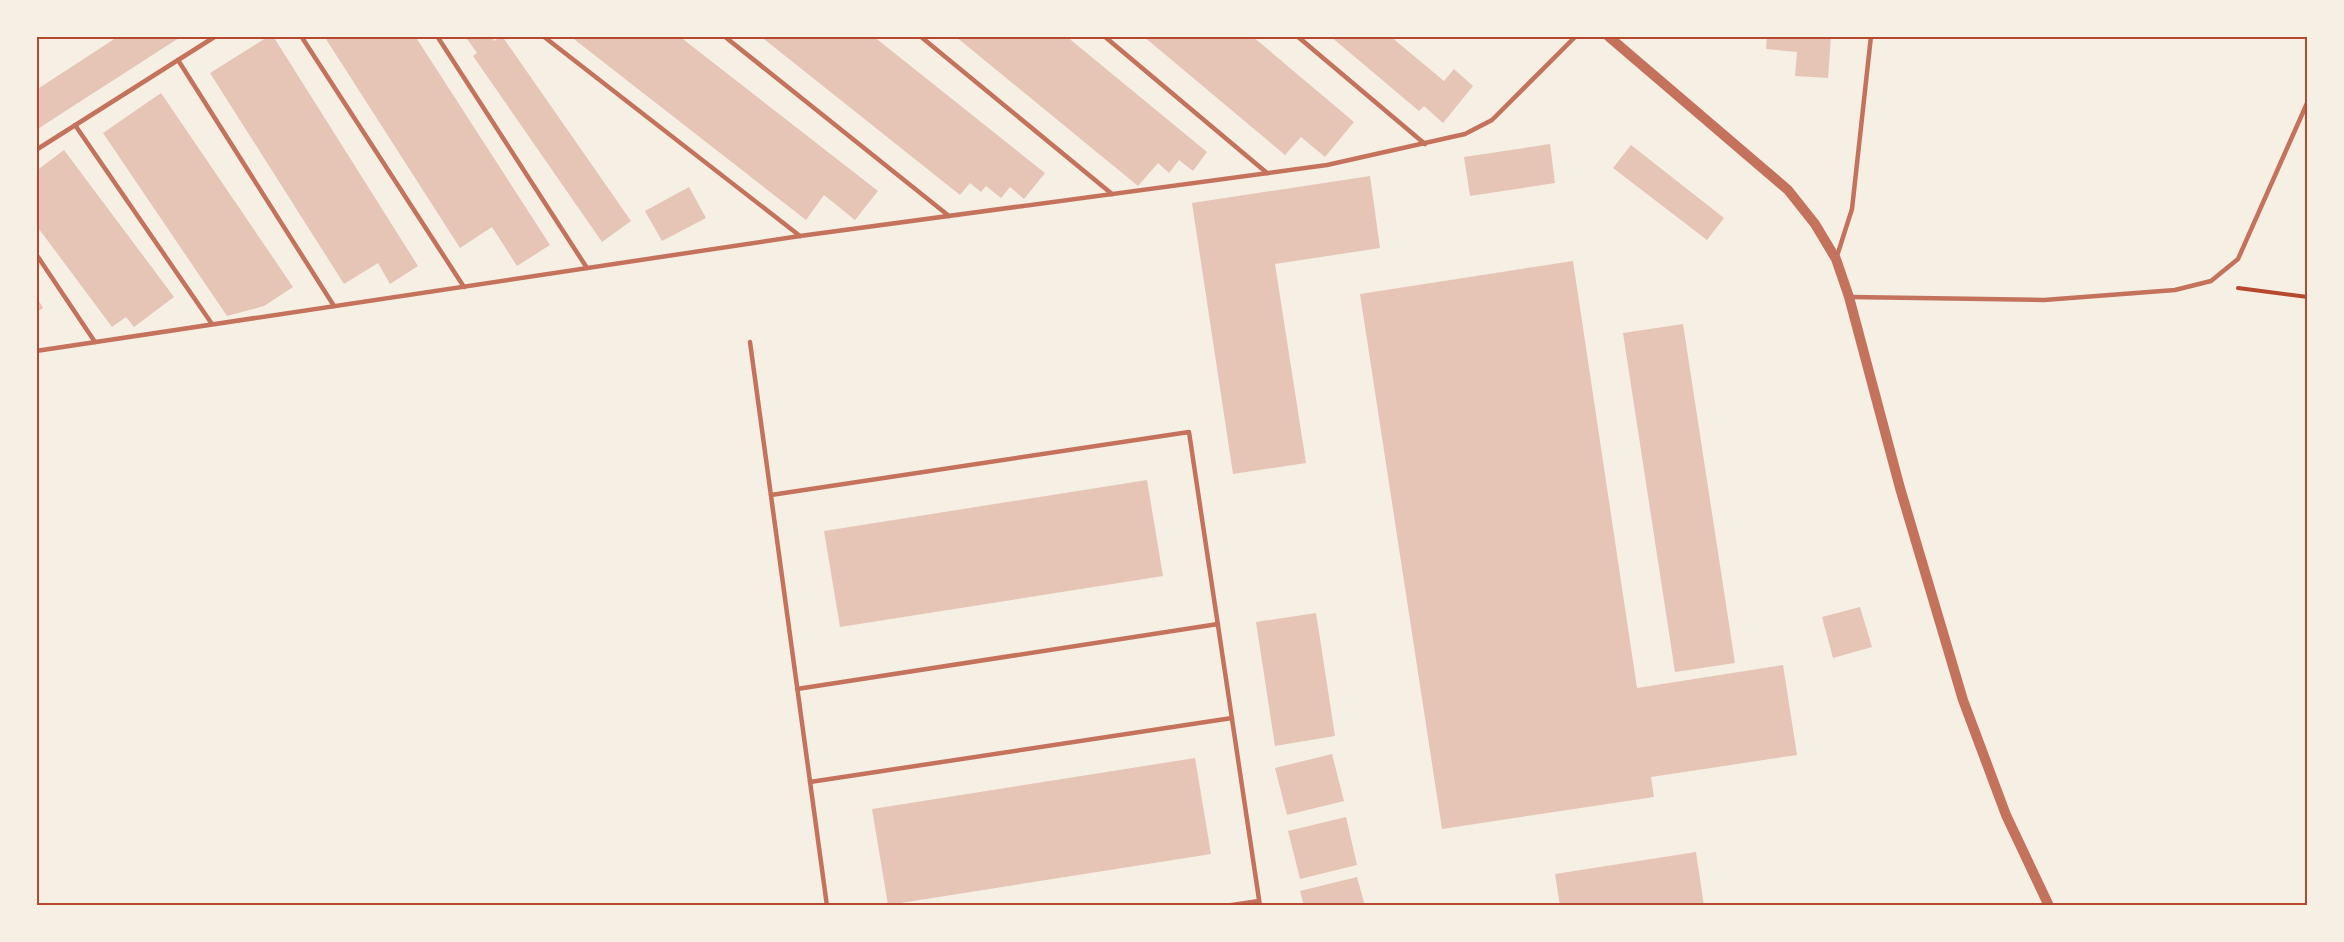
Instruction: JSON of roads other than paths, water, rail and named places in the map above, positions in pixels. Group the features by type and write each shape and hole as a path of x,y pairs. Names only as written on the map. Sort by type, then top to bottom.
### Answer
{"street":[{"path":"1608,36 1788,190 1815,224 1836,259 1850,297 1900,488 1964,700 2006,815 2049,906"}],"lane":[{"path":"36,150 216,36"},
{"path":"301,36 464,286"},
{"path":"437,36 587,268"},
{"path":"543,36 800,236"},
{"path":"724,36 949,216"},
{"path":"920,36 1112,194"},
{"path":"1104,36 1267,173"},
{"path":"1297,36 1425,144"},
{"path":"36,351 800,236 1327,165 1465,134 1492,120 1576,36"},
{"path":"1836,259 1852,209 1871,36"},
{"path":"178,60 334,306"},
{"path":"1850,297 2044,300 2175,290 2211,281 2238,260 2308,101"},
{"path":"75,125 212,324"},
{"path":"36,254 95,342"},
{"path":"750,342 827,906"},
{"path":"771,495 1189,432 1260,903 1225,906"},
{"path":"797,689 1218,624"},
{"path":"810,782 1232,718"}]}
